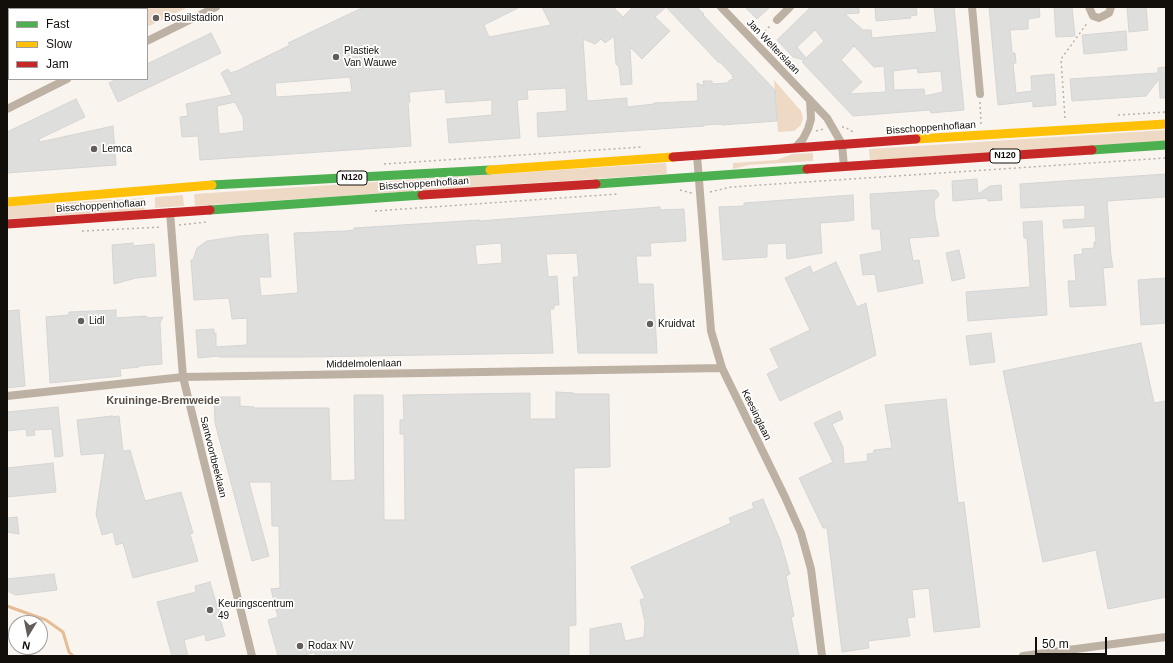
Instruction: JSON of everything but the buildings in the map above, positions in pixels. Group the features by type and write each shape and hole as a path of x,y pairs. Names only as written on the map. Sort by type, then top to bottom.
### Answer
{"main road":[{"name":"Bisschoppenhoflaan","path":"7,202 218,185 510,169 842,144 1166,124"},
{"name":"Bisschoppenhoflaan","path":"7,224 1166,146"}],"street":[{"path":"148,41 216,7"},
{"name":"Jan Welterslaan","path":"721,7 827,118 842,144 844,167"},
{"path":"777,20 790,7"},
{"path":"972,7 980,94"},
{"path":"1089,7 1092,16 1099,18 1109,13 1111,7"},
{"path":"7,109 65,80"},
{"path":"795,148 803,139 808,129 811,119 810,100"},
{"path":"696,155 699,177"},
{"name":"Keesinglaan","path":"699,177 711,332 722,368 802,533 811,569 822,656"},
{"name":"Santvoortbeeklaan","path":"170,212 182,377 252,656"},
{"name":"Middelmolenlaan","path":"7,396 182,377 722,368"},
{"path":"1022,656 1166,637"}],"path":[{"path":"1065,118 1061,59 1092,16"},
{"path":"755,42 777,20"},
{"path":"980,94 983,135"},
{"path":"679,190 690,193 712,192 731,187 1166,158"},
{"path":"373,211 619,194"},
{"path":"75,231 171,226 210,222"}],"shaded area":[{"name":"Bosuilstadion","path":"188,7 148,27 148,8 76,8"},
{"path":"774,80 801,111 803,118 801,125 794,131 778,132"},
{"path":"1166,130 1166,142 870,161 869,149"},
{"path":"813,153 813,161 749,165 733,169 733,163 777,160 792,154"},
{"path":"666,163 667,174 195,206 194,194"},
{"path":"183,195 184,206 155,208 155,197"},
{"path":"144,198 145,210 7,219 7,206"}],"waterway":[{"path":"7,606 46,620 63,632 69,652 73,656"}],"traffic: fast":[{"path":"1092,150 1166,145"},
{"path":"596,184 807,169"},
{"path":"212,185 490,170"},
{"path":"210,210 422,195"}],"traffic: slow":[{"path":"916,139 1166,124"},
{"path":"490,170 673,157"},
{"path":"7,202 212,185"}],"traffic: jam":[{"path":"673,157 916,139"},
{"path":"807,169 1092,150"},
{"path":"422,195 596,184"},
{"path":"7,224 210,210"}],"place":[{"name":"Bosuilstadion","path":"156,18"},
{"name":"Plastiek Van Wauwe","path":"336,57"},
{"name":"Lemca","path":"94,149"},
{"name":"Lidl","path":"81,321"},
{"name":"Kruidvat","path":"650,324"},
{"name":"Keuringscentrum 49","path":"210,610"},
{"name":"Rodax NV","path":"300,646"}],"district":[{"name":"Kruininge-Bremweide","path":"163,401"}]}
